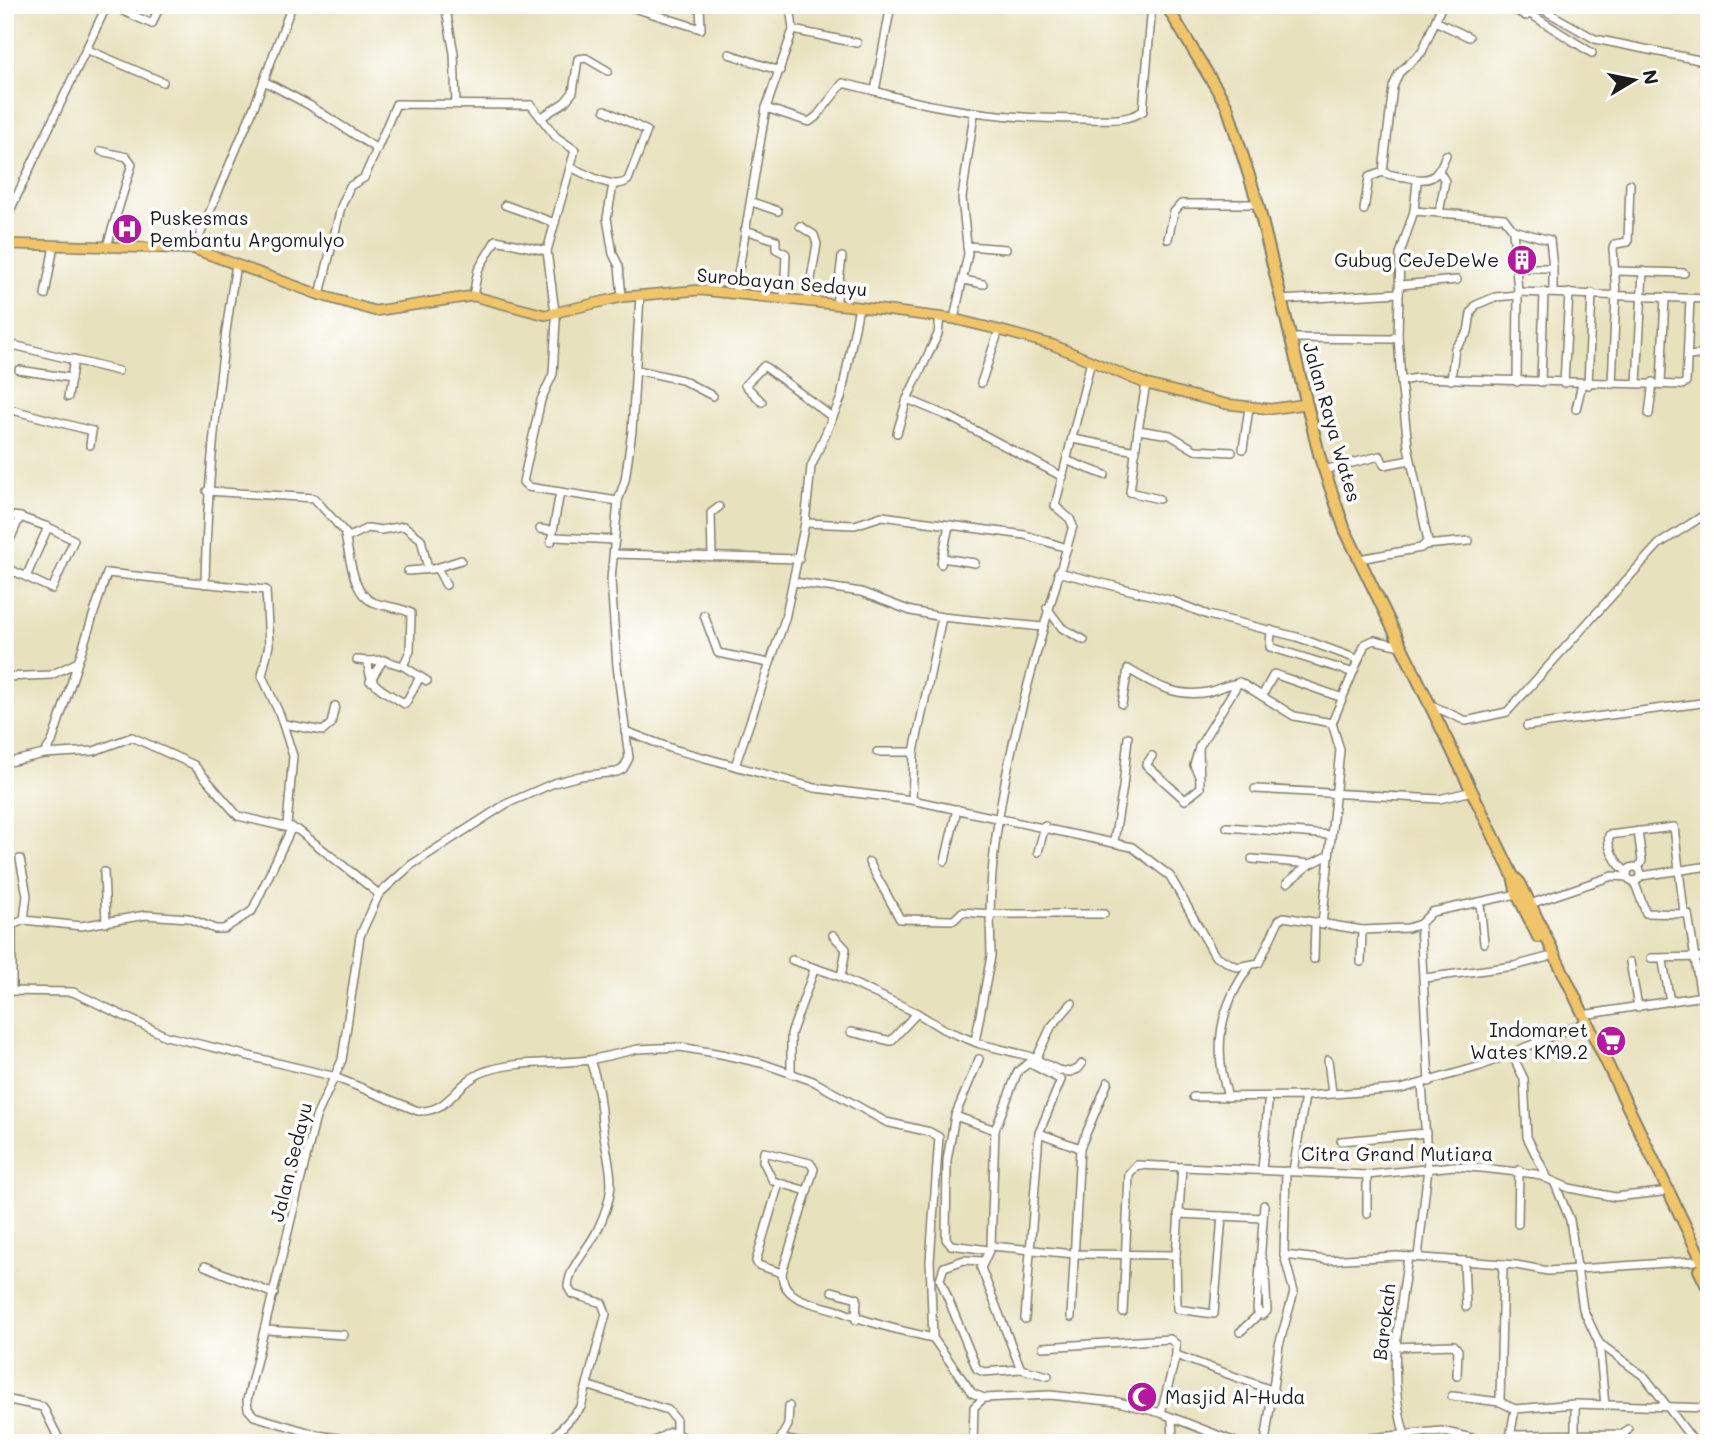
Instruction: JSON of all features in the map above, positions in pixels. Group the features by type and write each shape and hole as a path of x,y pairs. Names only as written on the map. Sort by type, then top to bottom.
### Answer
{"highway":[{"name":"Jalan Raya Wates","path":"1166,5 1227,106 1258,204 1324,470 1359,559 1513,876 1530,904 1661,1192 1709,1290"},
{"name":"Jalan Raya Wates","path":"1513,876 1517,894 1708,1273"}],"main road":[{"name":"Surobayan Sedayu","path":"5,244 194,250 320,295 383,311 473,296 536,315 556,314 622,297 700,290 859,307 954,319 999,330 1053,345 1146,384 1249,408 1271,410 1306,404"}],"street":[{"path":"5,221 108,5 152,24 160,5"},
{"path":"194,250 264,81 292,5"},
{"path":"445,5 454,53 456,104"},
{"path":"624,5 701,29 700,5"},
{"path":"735,293 766,108 793,30 790,5"},
{"path":"875,91 891,5 930,9"},
{"path":"766,108 809,121 817,116 843,83 974,114 1027,118 1127,119 1143,111 1152,5"},
{"path":"1383,172 1393,88 1399,73 1422,52 1442,5"},
{"path":"1506,5 1526,16 1532,15 1592,53"},
{"path":"1532,15 1535,6 1595,38 1709,62"},
{"path":"1437,22 1469,37"},
{"path":"793,30 857,43"},
{"path":"88,50 163,82"},
{"path":"729,54 780,71"},
{"path":"542,117 565,102 573,92 578,59 586,58 608,71"},
{"path":"264,81 309,105 377,149"},
{"path":"320,295 341,207 351,187 364,178 396,104 527,104 542,117 556,137 575,150 547,251 556,314 553,374 541,400 523,482 528,487 618,501"},
{"path":"570,167 613,185 622,185 628,180 647,131 605,110"},
{"path":"954,319 964,280 967,246 962,198 974,114"},
{"path":"101,151 127,157 132,164 107,246"},
{"path":"1364,210 1369,177 1383,172 1417,181 1430,179 1439,171 1446,155"},
{"path":"1439,171 1445,181 1439,213"},
{"path":"1417,181 1414,211 1401,248 1398,335 1410,460 1428,535 1425,545"},
{"path":"1612,384 1616,294 1614,245 1628,242 1630,184"},
{"path":"613,185 607,218 613,254 619,266 622,297"},
{"path":"752,202 778,211"},
{"path":"1168,239 1174,212 1181,204 1258,204"},
{"path":"505,205 555,223"},
{"path":"1414,211 1504,218 1513,230 1518,293 1517,382"},
{"path":"800,226 814,235 817,244 808,302"},
{"path":"746,230 776,240 776,250 786,254 784,299"},
{"path":"1513,230 1550,240 1553,268 1541,382"},
{"path":"473,296 478,270 496,240 547,251"},
{"path":"45,295 54,245"},
{"path":"967,246 1006,249"},
{"path":"836,305 836,274 842,257"},
{"path":"205,584 207,491 217,387 236,264"},
{"path":"1516,268 1553,268"},
{"path":"1616,271 1684,273"},
{"path":"1637,383 1643,271"},
{"path":"808,302 814,273 823,272"},
{"path":"964,280 983,284"},
{"path":"1400,285 1457,280"},
{"path":"1451,380 1455,348 1468,332 1476,305 1495,297 1549,292 1709,299"},
{"path":"1282,300 1399,293"},
{"path":"1564,383 1569,293"},
{"path":"1576,409 1585,384 1592,293"},
{"path":"5,763 44,754 94,751 132,737 194,765 238,816 290,826 355,873 379,894 411,865 526,793 580,776 623,769 629,758 617,666 611,580 618,501 625,480 632,431 640,295"},
{"path":"1649,414 1657,383 1665,297"},
{"path":"1401,381 1685,384 1690,299"},
{"path":"734,766 794,582 813,460 843,392 859,307"},
{"path":"897,433 906,399 933,346 940,317"},
{"path":"981,383 999,330"},
{"path":"1290,338 1392,339 1398,335"},
{"path":"5,343 118,371"},
{"path":"1688,356 1709,354"},
{"path":"68,397 74,359"},
{"path":"975,1042 991,956 993,864 1000,818 1042,627 1067,548 1072,521 1055,506 1091,361"},
{"path":"762,402 745,385 764,366 832,417"},
{"path":"19,370 71,378"},
{"path":"637,370 682,380 713,396"},
{"path":"1146,384 1130,492 1159,499"},
{"path":"906,399 950,417 1063,477"},
{"path":"5,408 92,432 90,445"},
{"path":"1243,449 1249,408"},
{"path":"1138,430 1170,435 1195,450 1232,452"},
{"path":"1073,439 1136,451"},
{"path":"1324,470 1380,456 1384,465 1410,460"},
{"path":"1068,461 1105,475"},
{"path":"207,491 314,498 345,536 358,587 367,599 411,613 410,651 403,666"},
{"path":"554,536 560,492"},
{"path":"712,555 711,513 719,507"},
{"path":"1430,704 1466,721 1507,712 1659,544 1709,512"},
{"path":"5,514 48,527 74,540 52,589 5,567"},
{"path":"805,523 855,525 882,516 1031,536 1067,548"},
{"path":"5,551 20,517"},
{"path":"949,525 942,561 975,563"},
{"path":"345,536 353,537 368,528 382,530 404,526 421,539 428,569"},
{"path":"26,576 48,527"},
{"path":"540,529 554,536 615,540"},
{"path":"1359,559 1425,545 1469,541"},
{"path":"614,554 799,559"},
{"path":"408,571 437,568 461,560"},
{"path":"437,568 446,585"},
{"path":"1058,572 1170,600 1214,617 1271,630 1357,659"},
{"path":"44,754 52,742 107,573 267,591 269,645 262,676 284,724 293,756 290,826 256,905 242,920 219,930 188,918 146,915 81,926 23,920 9,925 9,991 73,992 166,1036 332,1076 418,1111 432,1112 444,1106 475,1076 497,1067 590,1060 638,1049 680,1047 761,1063 813,1081 886,1122 930,1132 939,1137 930,1261 933,1338 972,1393 973,1443"},
{"path":"794,582 861,592 911,611 942,617 1042,627"},
{"path":"1047,608 1065,630 1084,640"},
{"path":"704,615 718,653 769,663"},
{"path":"912,800 914,752 942,617"},
{"path":"1271,630 1270,647 1351,672"},
{"path":"1314,960 1337,793 1340,751 1332,723 1357,659 1371,640 1403,646"},
{"path":"357,660 383,660 403,666 424,679 405,704 370,681"},
{"path":"370,681 383,660"},
{"path":"368,661 370,681"},
{"path":"5,677 51,675 76,663"},
{"path":"1119,663 1160,689 1174,693 1200,693 1239,682 1294,716 1332,723"},
{"path":"1122,704 1128,669"},
{"path":"1262,696 1274,674 1340,697"},
{"path":"1152,755 1146,765 1185,800 1199,790 1200,778 1193,761 1239,682"},
{"path":"1527,726 1709,702"},
{"path":"284,724 323,731 331,724 335,706"},
{"path":"625,731 673,749 815,788 912,800 1114,841 1144,854 1170,876 1214,956 1227,964 1249,967 1259,963 1281,918 1287,916 1362,930 1408,928 1420,924 1432,912 1517,894"},
{"path":"1114,841 1128,737"},
{"path":"877,752 914,752"},
{"path":"1255,789 1439,799 1473,791"},
{"path":"945,861 957,809"},
{"path":"1038,852 1045,827"},
{"path":"1227,827 1331,835"},
{"path":"1193,1097 1377,1093 1426,1083 1512,1054 1566,1031 1582,1020 1705,996 1694,958 1688,915 1684,912 1674,827 1608,837 1619,865 1627,874"},
{"path":"1638,831 1642,861 1638,875 1646,914 1684,912"},
{"path":"1287,883 1311,864 1329,855"},
{"path":"20,859 27,895 23,920"},
{"path":"1252,859 1311,864"},
{"path":"869,862 902,920 954,920 962,912 1104,914"},
{"path":"1530,904 1612,876 1709,866"},
{"path":"1627,874 1631,867 1638,875"},
{"path":"104,872 106,923"},
{"name":"Jalan Sedayu","path":"369,1443 316,1439 254,1416 248,1409 247,1400 316,1116 332,1076 342,1060 360,936 379,894"},
{"path":"1480,903 1484,943"},
{"path":"1418,1257 1427,1168 1425,978 1420,924"},
{"path":"1361,962 1362,930"},
{"path":"833,935 846,949 841,977"},
{"path":"1425,978 1514,966 1548,957"},
{"path":"1651,958 1709,957"},
{"path":"792,960 814,970 841,977 917,1013 943,1029 975,1042 1036,1059 1070,1072 1082,1064"},
{"path":"1663,961 1670,1002"},
{"path":"1630,962 1638,1007"},
{"path":"1228,1097 1221,1072 1218,1040 1224,1014 1249,967"},
{"path":"791,1074 792,1028 814,970"},
{"path":"1036,1059 1051,1027 1072,1003"},
{"path":"851,1031 893,1041 917,1013"},
{"path":"1512,1054 1524,1079 1527,1137 1547,1177"},
{"path":"979,1059 955,1116 947,1160 946,1239 951,1245 1075,1254 1176,1255"},
{"path":"548,1443 581,1407 589,1386 606,1310 602,1303 569,1293 568,1284 604,1216 613,1178 602,1123 600,1088 590,1060"},
{"path":"1328,1060 1332,1093"},
{"path":"1021,1369 981,1268 990,1248 995,1130 1023,1065 1030,1063 1059,1077 1061,1084 1039,1133 1025,1319"},
{"path":"1071,1317 1080,1148 1108,1082"},
{"path":"1265,1443 1279,1345 1294,1292 1284,1255 1290,1171 1305,1096"},
{"path":"1262,1170 1268,1102"},
{"path":"955,1116 995,1130"},
{"path":"1039,1133 1080,1148"},
{"path":"1341,1141 1426,1133"},
{"path":"807,1191 771,1179 763,1161 766,1151 810,1163 814,1169 782,1273 786,1286 801,1300 844,1312 856,1320 933,1338"},
{"name":"Citra Grand Mutiara","path":"1126,1254 1131,1170 1137,1165 1367,1175 1454,1166 1519,1170 1547,1177 1555,1184 1615,1197 1661,1192"},
{"path":"1182,1167 1176,1255 1177,1309 1214,1314 1222,1216"},
{"path":"1518,1224 1519,1170"},
{"path":"1367,1175 1367,1214"},
{"path":"779,1183 756,1261 758,1265 782,1273"},
{"path":"1555,1184 1570,1220 1575,1269 1583,1309 1599,1343 1605,1405"},
{"path":"1240,1332 1259,1314 1267,1312 1265,1269 1261,1256 1264,1205"},
{"path":"1178,1214 1263,1218"},
{"path":"1124,1311 1126,1254"},
{"path":"1284,1255 1328,1260 1418,1257 1503,1264 1548,1271 1695,1261"},
{"name":"Barokah","path":"1404,1433 1394,1386 1393,1347 1408,1257"},
{"path":"982,1261 953,1262 944,1267 940,1279 977,1369 984,1372 1021,1369 1048,1376"},
{"path":"1464,1261 1465,1307"},
{"path":"1500,1402 1503,1264"},
{"path":"205,1266 274,1294"},
{"path":"832,1291 857,1298 856,1320"},
{"path":"266,1330 344,1335"},
{"path":"1043,1347 1170,1339 1176,1344 1176,1355 1161,1413"},
{"path":"1599,1343 1645,1377 1695,1443"},
{"path":"1393,1347 1454,1345 1458,1350 1457,1376"},
{"path":"1176,1355 1274,1391"},
{"path":"589,1386 668,1410 676,1420 676,1433"},
{"path":"972,1393 984,1398 1051,1395 1082,1397 1161,1413 1238,1443"},
{"path":"1452,1396 1500,1402 1515,1409 1575,1404 1668,1409 1709,1408"},
{"path":"974,1408 984,1398"},
{"path":"5,1399 43,1407 61,1443"},
{"path":"1575,1404 1575,1434"},
{"path":"780,1440 788,1425 789,1406"},
{"path":"1515,1409 1510,1439 1575,1434 1624,1434 1628,1429"},
{"path":"1172,1418 1173,1443"},
{"path":"1360,1440 1441,1431 1494,1443"},
{"path":"651,1443 665,1433 676,1433 699,1443"},
{"path":"771,1443 780,1440 803,1443"}],"place":[{"name":"Puskesmas Pembantu Argomulyo","path":"127,229"},
{"name":"Gubug CeJeDeWe","path":"1522,260"},
{"name":"Indomaret Wates KM9.2","path":"1611,1041"},
{"name":"Masjid Al-Huda","path":"1142,1397"}]}
